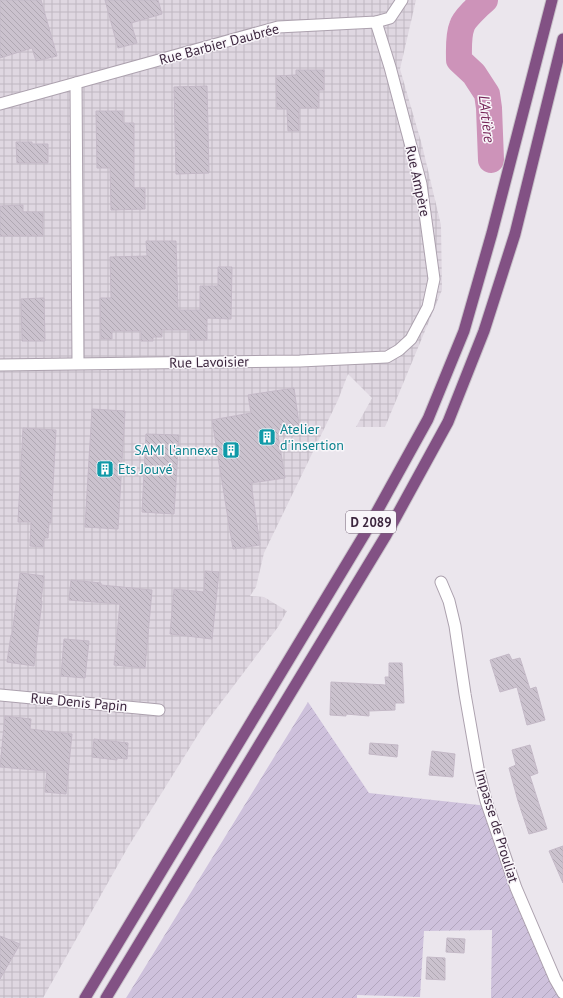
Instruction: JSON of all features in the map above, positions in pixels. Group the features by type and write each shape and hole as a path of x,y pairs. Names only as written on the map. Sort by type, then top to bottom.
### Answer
{"highway":[{"name":"D 2089","path":"85,998 364,535 428,419 464,331 492,233 552,0"},
{"name":"D 2089","path":"106,998 385,537 448,422 484,331 515,234 563,39"}],"street":[{"name":"Rue Barbier Daubrée","path":"0,104 278,27 376,22 390,18 402,0"},
{"name":"Rue Ampère","path":"376,22 390,67 421,184 434,279 428,307 411,339"},
{"path":"76,83 78,364"},
{"name":"Rue Lavoisier","path":"0,365 300,361 387,357 399,350 411,339"},
{"name":"Impasse de Prouliat","path":"441,582 449,601 455,626 470,724 486,801 516,888 555,980 563,993"},
{"name":"Rue Denis Papin","path":"0,694 159,710"}],"shaded area":[{"path":"0,0 416,0 400,69 422,145 441,225 442,290 385,427 356,427 372,398 348,374 338,400 264,553 256,587 250,596 264,597 287,611 278,627 204,725 128,847 43,998 0,998"},
{"path":"308,702 369,793 488,806 563,998 491,998 492,930 424,931 420,997 357,995 357,998 126,998"}],"building":[{"path":"0,0 41,0 57,56 36,61 32,48 0,58"},
{"path":"105,0 158,0 162,14 131,23 137,43 118,48"},
{"path":"296,70 324,70 324,90 319,90 319,108 299,108 299,131 288,131 287,109 277,109 276,76 296,75"},
{"path":"207,86 209,173 176,174 174,87"},
{"path":"96,111 123,111 123,123 134,123 134,188 145,188 145,209 111,210 110,168 97,168"},
{"path":"16,142 48,144 48,163 17,163"},
{"path":"23,205 23,212 43,212 43,236 0,236 0,206"},
{"path":"146,241 176,241 178,310 200,310 200,286 218,286 218,267 232,267 231,319 207,318 207,340 190,340 190,330 162,330 162,337 153,337 153,341 141,341 141,331 112,331 112,339 101,339 100,298 111,298 110,257 147,256"},
{"path":"44,298 45,341 22,341 21,299"},
{"path":"294,388 300,431 278,435 285,478 251,483 260,545 233,549 212,420 251,413 248,395"},
{"name":"Ets Jouvé","path":"92,409 125,411 118,529 85,527"},
{"path":"23,428 56,430 51,523 49,523 48,538 44,538 43,547 30,546 31,522 18,522"},
{"path":"146,434 179,435 174,514 142,512"},
{"path":"205,571 219,572 212,639 170,634 174,589 204,592"},
{"path":"21,573 44,576 34,666 7,662"},
{"path":"71,580 101,583 101,585 152,590 145,668 114,665 120,604 69,600"},
{"path":"64,639 89,641 85,678 61,676"},
{"path":"509,654 512,660 520,658 530,689 536,687 545,720 527,725 517,687 500,692 490,660"},
{"path":"389,663 402,663 404,703 395,703 395,710 369,711 369,716 346,714 346,716 330,715 331,682 386,685 385,677 389,677"},
{"path":"5,716 31,719 30,729 72,734 66,794 45,792 47,771 0,767"},
{"path":"94,739 128,743 127,759 117,758 117,760 92,757"},
{"path":"370,743 398,745 397,757 369,754"},
{"path":"530,745 538,773 530,776 547,829 529,834 509,768 516,765 512,750"},
{"path":"432,751 455,754 453,777 429,775"},
{"path":"563,846 563,883 549,851"},
{"path":"0,936 20,944 0,979"},
{"path":"447,938 465,939 464,953 446,952"},
{"path":"427,957 445,958 445,980 426,979"}],"waterway":[{"name":"L'Artière","path":"485,0 463,23 459,38 459,60 474,74 487,94 491,160"}],"place":[{"name":"Atelier d'insertion","path":"267,437"},
{"name":"SAMI l'annexe","path":"231,450"},
{"name":"Ets Jouvé","path":"105,469"}]}
